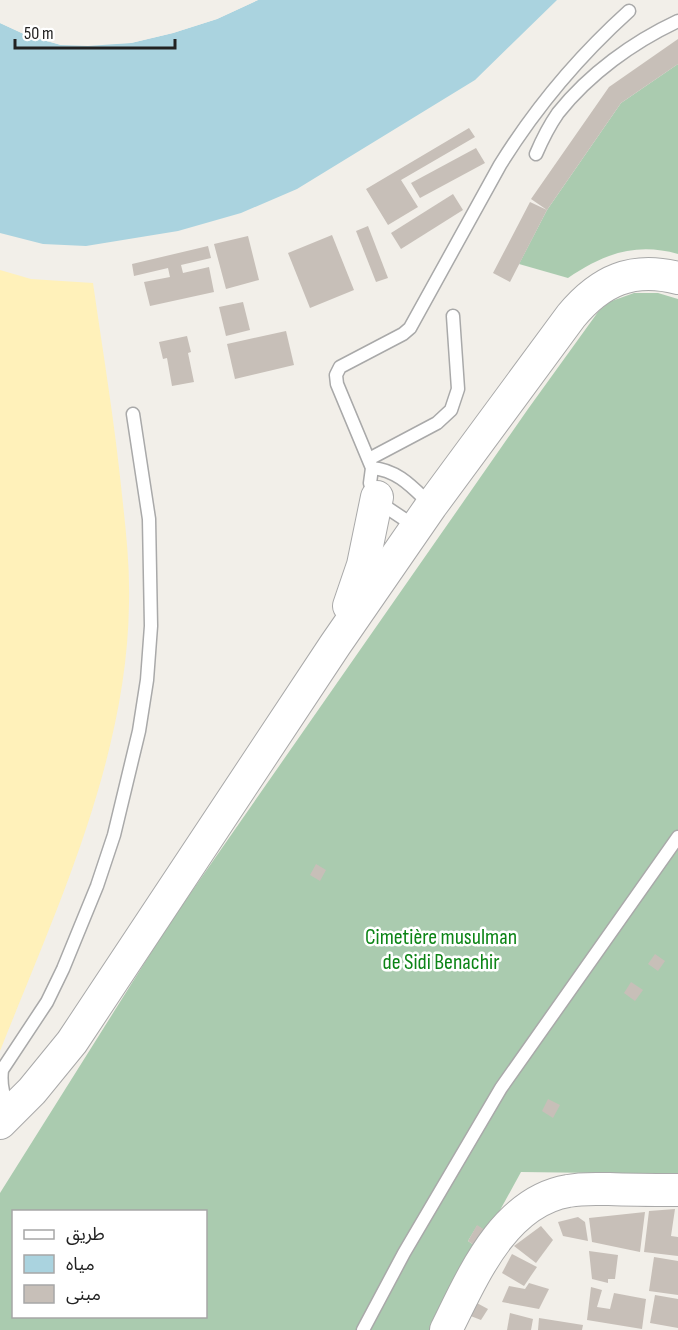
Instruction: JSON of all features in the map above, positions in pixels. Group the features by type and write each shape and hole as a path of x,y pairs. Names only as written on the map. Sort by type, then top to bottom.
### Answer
{"street":[{"path":"5,1118 33,1091 72,1042 335,645 424,517 585,300 600,287 619,278 635,274 655,274 678,278"},
{"path":"335,645 363,565 372,474"},
{"path":"446,1330 491,1248 503,1232 535,1204 567,1191 678,1190"}],"lane":[{"path":"424,517 394,513 372,474 337,384 336,375 340,367 403,334 410,328 516,139 552,89 595,42 629,11"},
{"path":"536,154 557,115 599,72 630,48 678,21"},
{"path":"552,89 572,98"},
{"path":"372,474 451,410 458,390 453,316"},
{"path":"5,1118 0,1077 2,1070 47,1002 97,886 114,835 139,731 147,680 151,626 149,531 133,414"},
{"path":"372,474 387,470 400,477 424,517"},
{"path":"363,1330 404,1252 501,1088 678,837"}],"sand":[{"path":"0,270 31,279 93,283 119,468 127,549 129,604 125,662 116,719 102,776 65,888 0,1051"}],"green space":[{"path":"678,64 678,254 648,249 620,252 594,262 568,278 519,264 547,210 621,103"},
{"name":"Cimetière musulman de Sidi Benachir","path":"634,293 658,293 678,299 678,1174 521,1172 488,1232 477,1226 468,1241 478,1248 432,1330 0,1330 0,1193 169,924 598,312 609,302"}],"water":[{"path":"258,0 557,0 475,80 297,189 241,213 178,231 86,246 43,244 0,233 0,23 26,35 61,45 131,43 217,19"}],"pier":[{"path":"251,0 258,0 217,19 131,43 61,45 26,35 0,23 0,20 27,32 62,42 131,40 172,31 216,16"}],"building":[{"path":"678,39 678,64 621,103 547,210 531,199 609,87"},
{"path":"469,128 475,137 401,180 418,207 388,225 366,189"},
{"path":"476,148 485,163 420,198 411,183"},
{"path":"453,194 463,210 401,249 391,233"},
{"path":"530,202 547,210 510,282 493,273"},
{"path":"368,226 388,278 376,282 356,231"},
{"path":"332,235 354,290 310,308 288,253"},
{"path":"248,236 259,280 226,289 214,244"},
{"path":"208,246 211,258 181,265 183,273 209,267 214,292 150,306 144,282 170,277 168,268 134,276 132,264"},
{"path":"243,302 250,330 226,336 219,307"},
{"path":"286,331 294,365 235,379 227,344"},
{"path":"187,336 194,382 172,386 167,358 163,359 159,342"},
{"path":"316,864 326,870 320,881 310,875"},
{"path":"655,954 665,961 658,971 648,964"},
{"path":"631,982 643,990 635,1001 624,993"},
{"path":"548,1099 560,1105 553,1118 542,1111"},
{"path":"675,1209 671,1236 678,1237 678,1256 644,1252 649,1211"},
{"path":"645,1212 640,1252 592,1242 589,1218"},
{"path":"578,1217 585,1222 588,1241 563,1236 558,1222"},
{"path":"477,1225 488,1232 478,1248 468,1241"},
{"path":"541,1226 553,1240 536,1263 514,1246"},
{"path":"589,1251 618,1255 615,1279 608,1279 608,1283 592,1279"},
{"path":"512,1254 537,1267 524,1286 502,1273"},
{"path":"654,1257 678,1261 678,1295 649,1291"},
{"path":"529,1283 549,1289 539,1309 502,1302 509,1286 525,1289"},
{"path":"591,1287 602,1290 597,1307 610,1309 614,1293 646,1299 642,1329 587,1320"},
{"path":"655,1295 678,1299 678,1328 650,1323"},
{"path":"475,1302 488,1309 481,1320 468,1315"},
{"path":"510,1313 533,1319 531,1330 507,1330"},
{"path":"539,1318 583,1325 582,1330 538,1330"}]}
